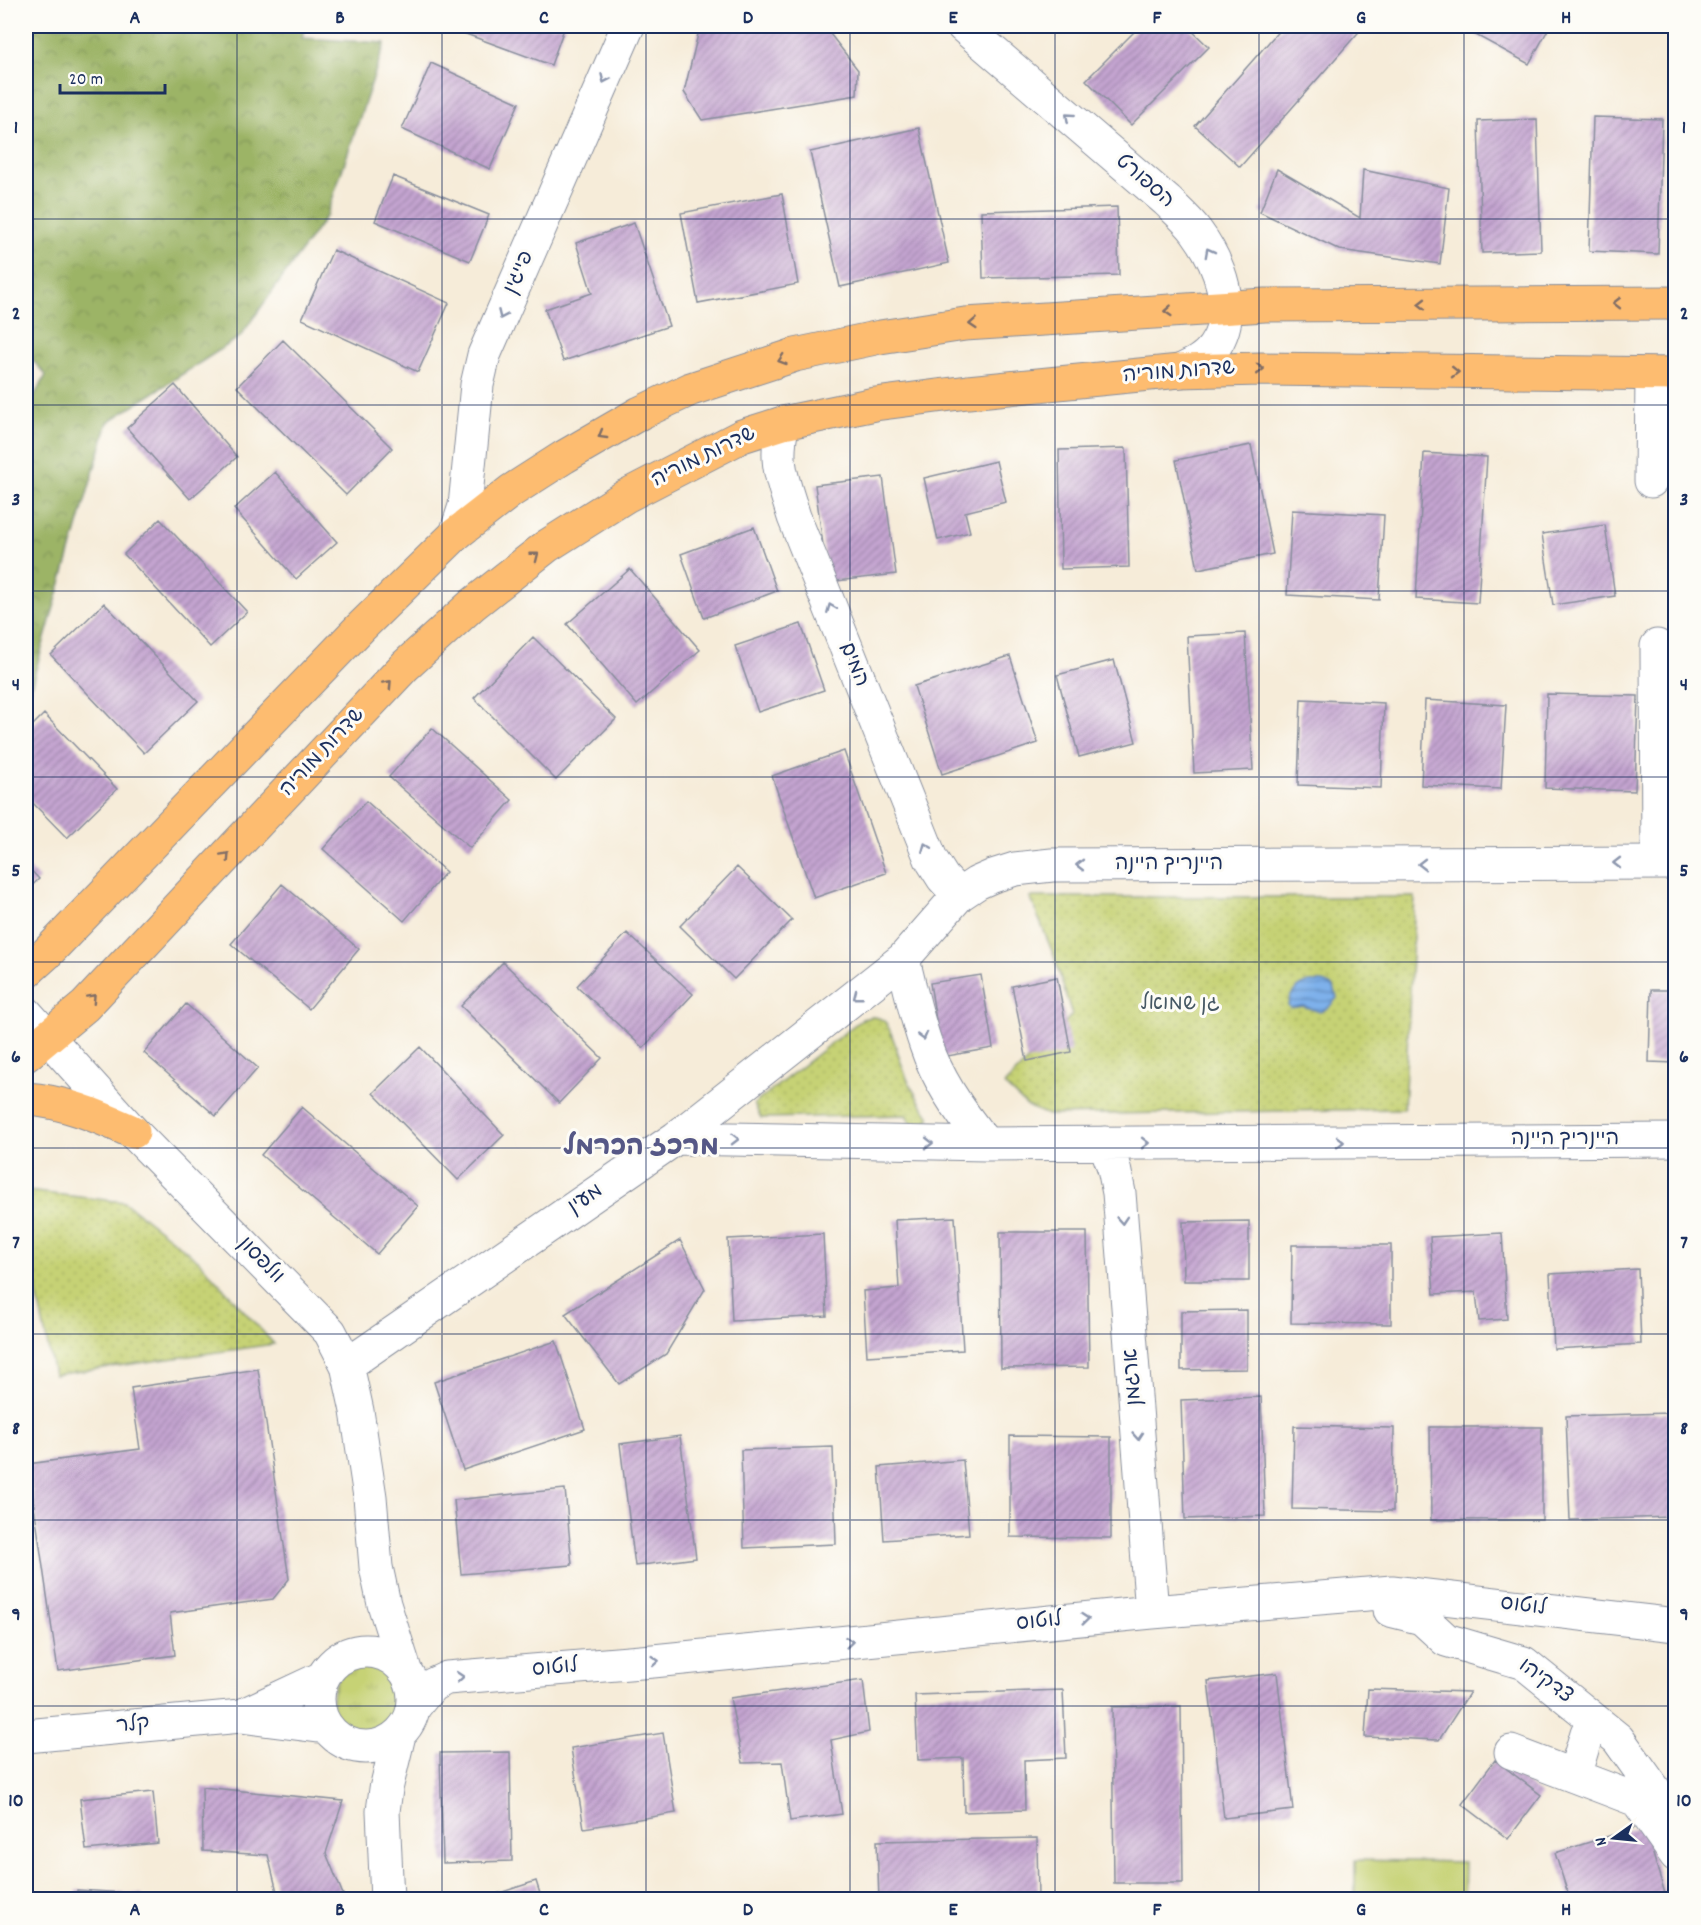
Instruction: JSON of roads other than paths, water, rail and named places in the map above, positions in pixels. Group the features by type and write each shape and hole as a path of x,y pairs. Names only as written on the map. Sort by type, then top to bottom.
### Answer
{"main road":[{"path":"26,972 187,809 360,628 456,534 511,491 564,457 640,413 691,389 795,356 880,337 965,324 1276,305 1676,303"},
{"name":"שדרות מוריה","path":"37,1046 85,1006 405,666 472,605 547,546 626,496 742,436 783,423 875,404 968,392 1180,371 1261,369 1664,375"},
{"path":"26,1099 65,1105 133,1132"}],"street":[{"name":"פייגין","path":"456,534 465,506 477,386 484,356 628,26"},
{"name":"הספורט","path":"963,26 1167,201 1194,228 1211,254 1222,284 1226,307 1224,328 1213,348 1199,361 1180,371"},
{"path":"1651,481 1664,375"},
{"name":"המים","path":"783,423 777,454 794,517 931,858 943,878 959,895"},
{"path":"1657,646 1667,863"},
{"name":"היינריך היינה","path":"903,959 959,895 993,876 1015,869 1052,865 1667,863"},
{"path":"903,959 926,1046 936,1070 971,1126 987,1144"},
{"name":"מעין","path":"347,1365 676,1138 903,959"},
{"name":"וולפסון","path":"26,1013 37,1046 133,1132 330,1332 347,1365 357,1411 370,1497 376,1567 384,1604 405,1670"},
{"name":"היינריך היינה","path":"676,1138 987,1144 1676,1140"},
{"name":"ארגמן","path":"1105,1143 1114,1168 1119,1193 1152,1612"},
{"name":"וולפסון","path":"346,1655 361,1628 371,1601 376,1567"},
{"name":"לוטוס","path":"414,1707 432,1685 447,1678 653,1661 1152,1612 1392,1592 1676,1625"},
{"name":"צדקיהו","path":"1392,1592 1390,1610 1422,1618 1446,1640 1524,1663 1618,1739 1676,1820"},
{"path":"387,1899 383,1811 399,1735 414,1707 414,1694 405,1670 395,1660 378,1652 362,1651 346,1655 332,1665 322,1678 318,1695 319,1712 326,1727 339,1739 354,1746 370,1748 385,1744 399,1735"},
{"name":"קלר","path":"241,1716 322,1678"},
{"name":"קלר","path":"26,1736 241,1716 326,1727"},
{"path":"1574,1776 1587,1733"},
{"path":"354,1746 383,1811"},
{"path":"1511,1752 1637,1800 1676,1855"}],"water":[{"path":"1309,982 1323,982 1334,987 1337,998 1329,1007 1320,1012 1303,1006 1290,1008 1288,1005 1293,994"}],"district":[{"name":"מרכז הכרמל","path":"641,1148"}],"park label":[{"name":"גן שמואל","path":"1180,1005"}]}
